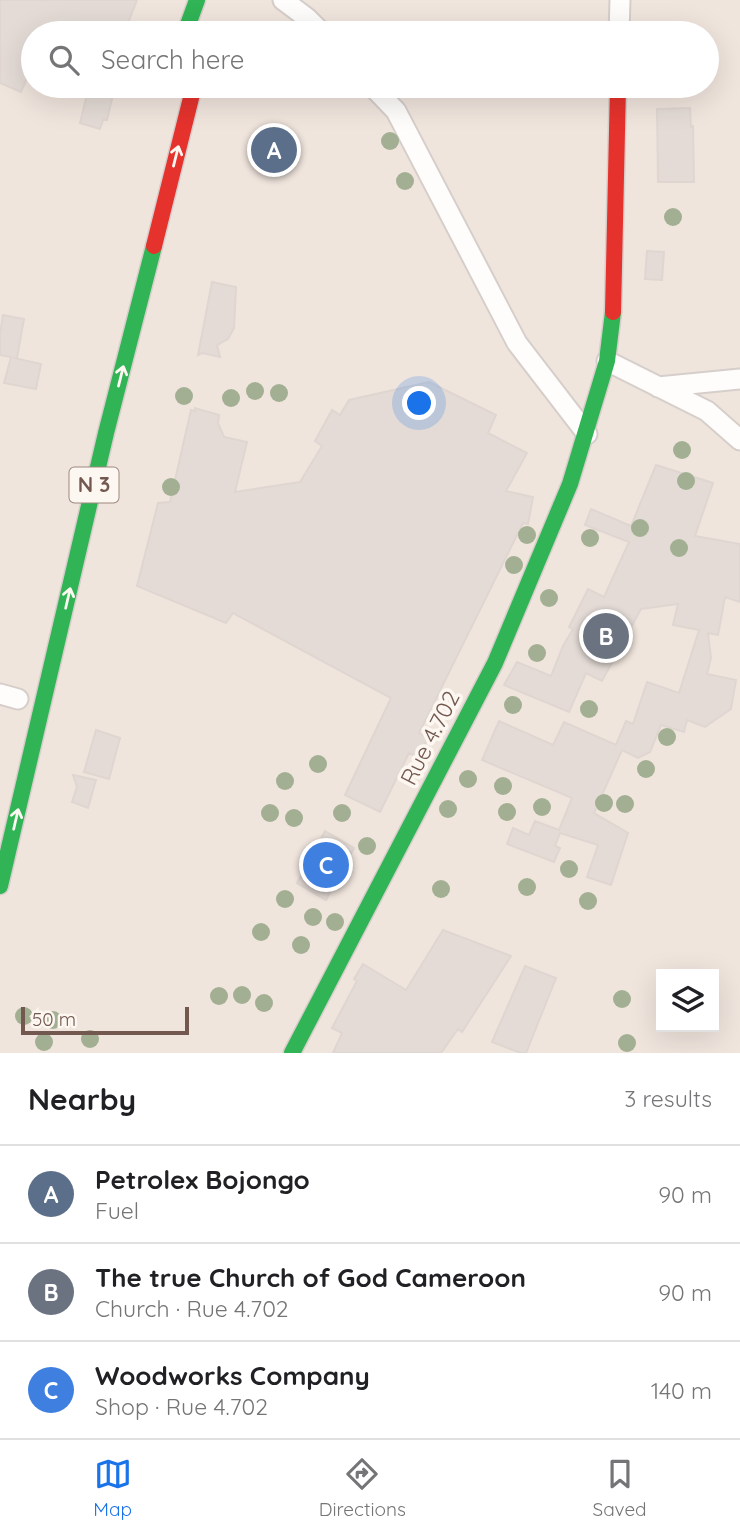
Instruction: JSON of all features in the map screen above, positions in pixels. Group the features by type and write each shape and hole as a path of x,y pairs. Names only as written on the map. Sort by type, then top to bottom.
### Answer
{"main road":[{"path":"189,21 197,0"},
{"name":"N 3","path":"0,886 106,433 191,98"},
{"name":"Rue 4.702","path":"292,1053 495,663 570,484 607,362 613,325 618,98"}],"street":[{"path":"283,0 310,21"},
{"path":"619,21 620,0"},
{"path":"384,98 396,111 517,343 587,434"},
{"path":"607,362 707,411 740,440"},
{"path":"658,387 740,379"}],"shaded area":[{"path":"0,0 740,0 740,1053 0,1053"}],"building":[{"path":"0,0 137,0 129,21 21,21 21,92 0,83"},
{"path":"86,98 112,98 107,120 103,120 100,129 80,123"},
{"path":"690,108 694,182 658,182 657,109"},
{"path":"647,251 664,252 662,280 645,279"},
{"path":"212,282 236,287 234,328 228,339 217,345 220,357 202,353 198,355"},
{"path":"3,315 24,319 17,358 14,358 41,364 36,389 4,383 11,357 0,355"},
{"path":"429,382 496,415 488,433 527,453 506,491 533,497 528,524 523,523 419,733 428,738 418,758 409,753 380,812 345,795 391,698 233,613 226,623 137,586 158,503 170,502 191,410 195,411 195,408 219,415 218,423 224,437 247,442 235,492 300,482 322,446 315,441 332,410 340,415 349,400"},
{"path":"656,465 713,483 695,536 740,544 740,602 725,597 718,635 708,633 711,658 707,674 736,680 731,709 705,727 687,720 684,732 661,725 650,752 638,758 622,750 594,813 628,833 611,885 587,877 598,845 560,833 555,846 560,848 554,862 507,844 513,828 529,835 535,821 559,830 572,798 482,760 499,721 553,745 564,722 616,745 626,721 633,724 647,682 679,693 699,630 673,625 678,604 641,609 602,681 586,673 569,712 504,685 517,662 551,676 573,629 569,627 588,589 604,597 629,542 585,525 591,509 631,526"},
{"path":"96,730 120,738 109,779 84,772"},
{"path":"73,775 96,780 88,808 72,802 77,787"},
{"path":"325,831 354,848 326,900 297,883"},
{"path":"443,930 511,956 462,1032 458,1029 441,1053 333,1053 342,1033 332,1028 363,964 406,990"},
{"path":"525,966 556,978 526,1053 521,1053 492,1042"}],"traffic: fast":[{"path":"189,21 197,0"},
{"path":"0,886 106,433 154,246"},
{"path":"292,1053 495,663 570,484 607,361 613,312"}],"traffic: jam":[{"path":"154,246 191,98"},
{"path":"613,312 618,98"}],"place":[{"name":"Petrolex Bojongo","path":"274,150"},
{"name":"The true Church of God Cameroon","path":"606,636"},
{"name":"Woodworks Company","path":"326,865"}]}
